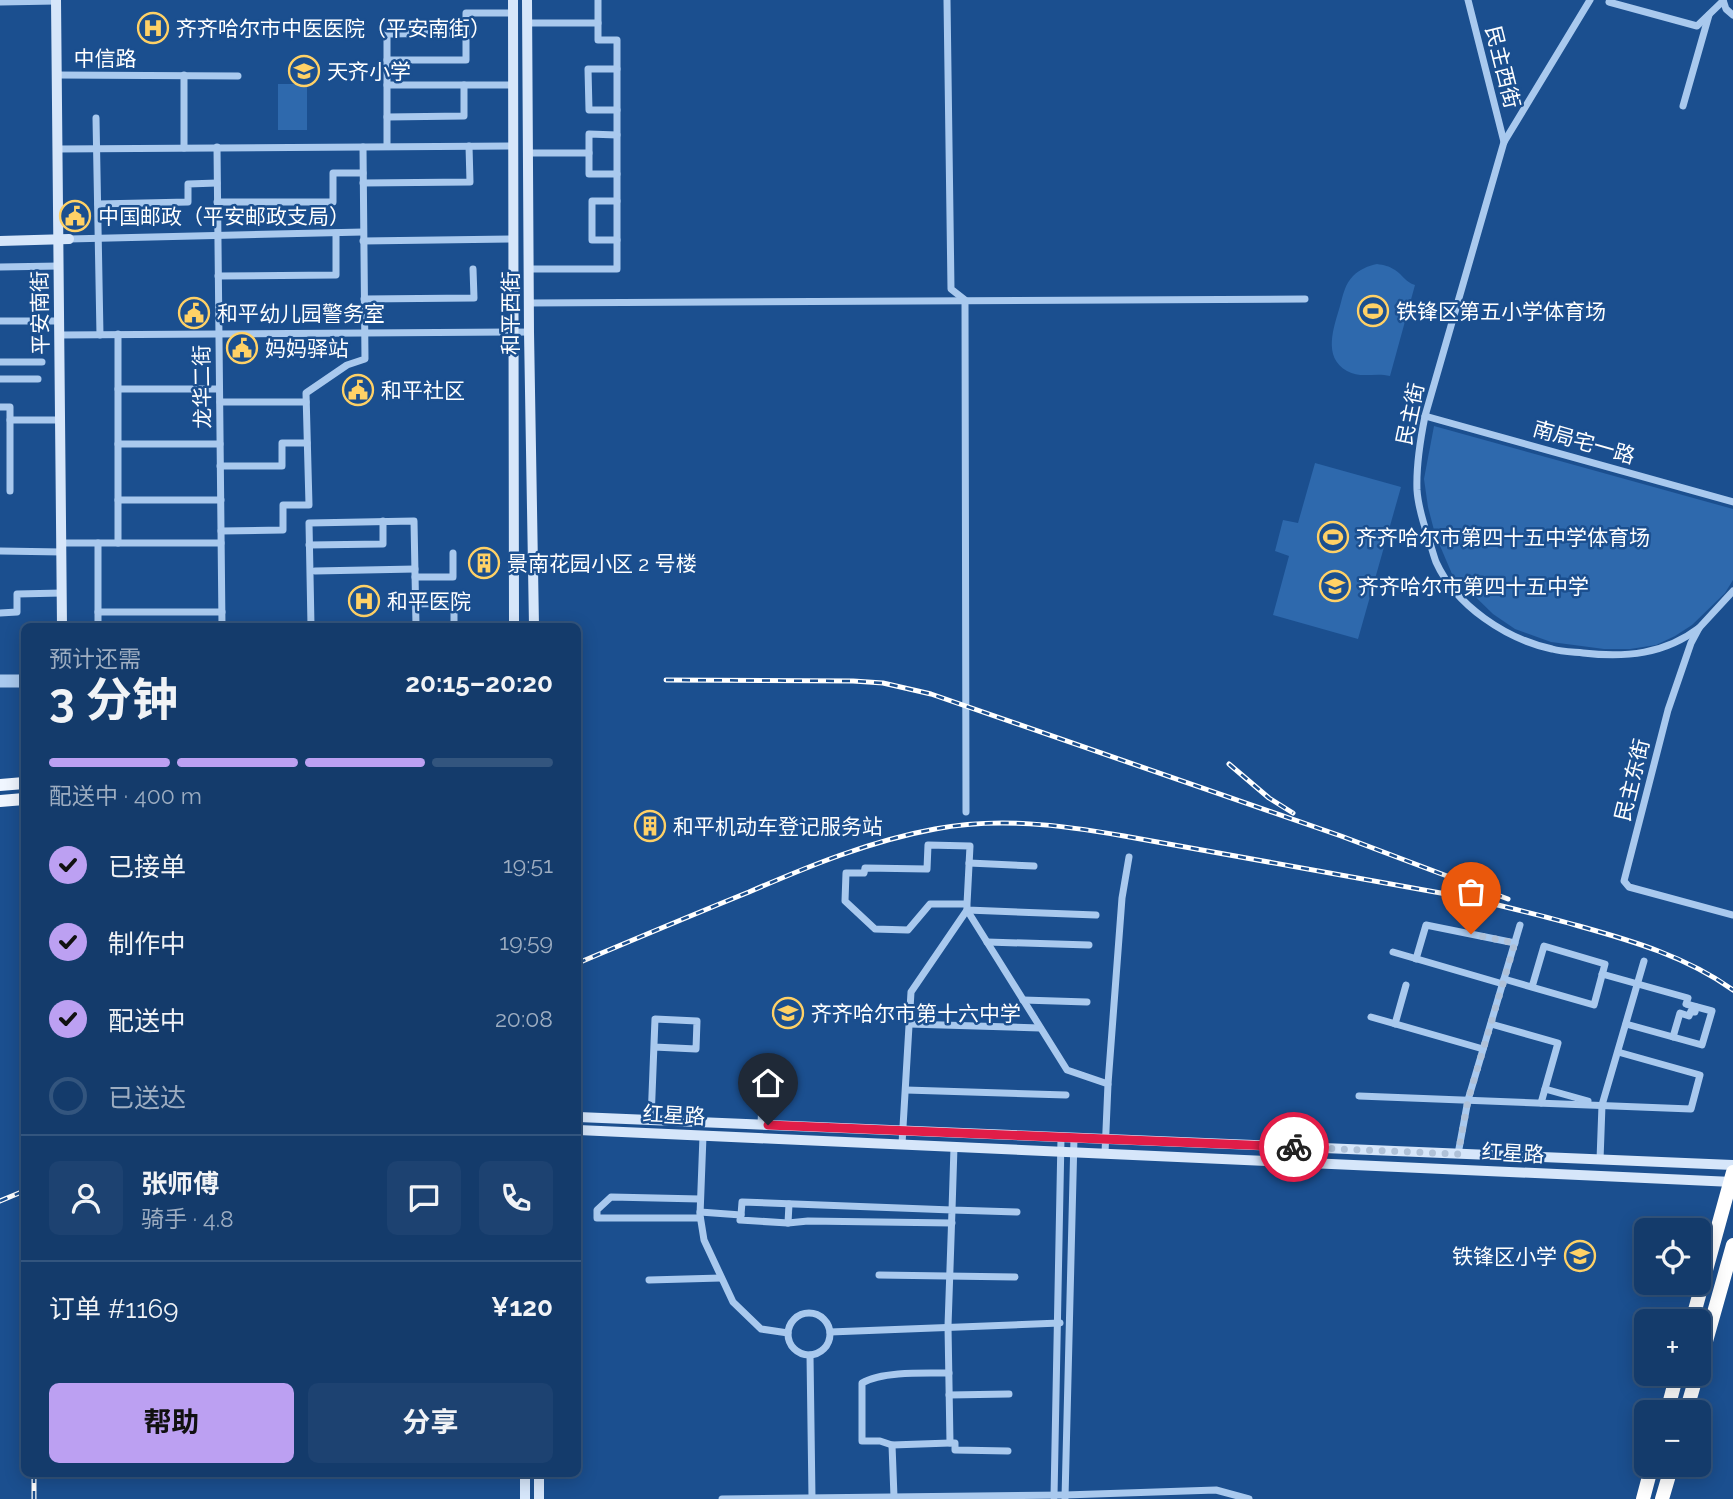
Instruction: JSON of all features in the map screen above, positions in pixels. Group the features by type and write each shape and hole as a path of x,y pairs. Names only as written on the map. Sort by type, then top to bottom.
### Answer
{"highway":[{"path":"1695,1309 1732,1179"},
{"path":"1711,1323 1733,1245"},
{"path":"1643,1499 1649,1477"},
{"path":"1662,1499 1668,1477"}],"main road":[{"path":"0,785 21,783"},
{"path":"0,801 21,799"}],"street":[{"name":"和平西街","path":"513,0 514,623"},
{"name":"和平西街","path":"527,0 534,623"},
{"path":"529,269 617,268 617,40 598,40 598,0"},
{"path":"947,0 951,289 965,300"},
{"name":"民主西街","path":"1468,0 1504,142"},
{"name":"民主街","path":"1590,0 1504,142 1425,416 1417,493 1436,562 1451,588 1489,621 1518,638 1551,649 1617,656 1658,650 1684,639 1699,628"},
{"path":"1609,2 1697,26 1723,0 1726,9 1733,15"},
{"path":"0,2 56,1"},
{"name":"平安南街","path":"56,1 58,149 64,239 59,266 62,623"},
{"path":"387,60 466,60 466,13 513,13"},
{"path":"1683,106 1709,14"},
{"path":"527,23 598,23"},
{"path":"387,146 387,34 466,33"},
{"path":"617,69 588,69 589,110 617,110"},
{"name":"中信路","path":"57,75 237,76"},
{"path":"184,75 184,148"},
{"path":"387,85 513,85"},
{"path":"387,117 464,116 464,85"},
{"path":"96,118 100,335"},
{"path":"617,135 589,134 589,174 617,174"},
{"path":"363,183 470,182 469,146"},
{"path":"58,149 513,146"},
{"path":"221,531 283,530 283,505 309,505 306,393 347,365 365,359 363,147"},
{"name":"龙华二街","path":"217,148 222,623"},
{"path":"528,153 589,153"},
{"path":"218,202 333,202 333,173 363,173"},
{"path":"98,204 188,202 188,184 217,183"},
{"path":"617,201 592,201 592,240 617,240"},
{"path":"0,241 336,233 363,237 513,239"},
{"path":"218,276 336,275 336,233"},
{"path":"0,267 59,266"},
{"path":"364,299 474,298 473,269"},
{"path":"529,303 1305,299"},
{"path":"965,300 966,812"},
{"path":"0,321 60,321"},
{"path":"60,335 529,332"},
{"path":"118,334 118,543"},
{"path":"0,362 42,362"},
{"path":"0,379 38,379"},
{"path":"118,389 219,389"},
{"path":"219,402 306,402"},
{"path":"0,407 10,407 10,491"},
{"name":"南局宅一路","path":"1425,416 1733,502"},
{"path":"10,420 60,420"},
{"path":"0,439 10,439"},
{"path":"220,466 282,466 282,443 307,443"},
{"path":"118,444 220,444"},
{"path":"118,500 221,500"},
{"path":"309,545 383,544 383,521"},
{"path":"311,623 309,523 383,521 414,521 416,623"},
{"path":"98,543 98,623"},
{"path":"0,551 98,543 221,543"},
{"path":"316,571 415,573 453,577 453,553"},
{"name":"民主东街","path":"1733,591 1699,628 1691,643 1668,710 1624,881 1629,887 1733,915"},
{"path":"0,613 17,612 17,594 62,593"},
{"path":"415,604 454,603 454,623"},
{"path":"98,612 222,612"},
{"path":"0,678 21,681"},
{"path":"0,684 21,681"},
{"path":"902,1144 911,992 967,907 970,846 928,845 927,869 865,868 864,873 846,873 845,901 875,929 908,930 930,904 967,907 1096,915"},
{"path":"1105,1153 1122,898 1129,856"},
{"path":"969,863 1034,866"},
{"path":"967,907 1067,1070 1108,1084"},
{"path":"1416,959 1426,925 1515,943"},
{"path":"1458,1154 1468,1100 1520,925"},
{"path":"987,942 1089,945"},
{"path":"1393,952 1594,1005 1605,964 1544,946 1532,987"},
{"path":"1600,1160 1602,1105 1644,961"},
{"path":"1602,974 1688,998 1686,1004 1712,1011 1702,1045 1626,1024"},
{"path":"1395,1024 1406,985"},
{"path":"1023,1000 1087,1002"},
{"path":"1673,1037 1680,1013 1689,1016 1691,1011 1695,1012 1696,1007"},
{"path":"1371,1017 1483,1049"},
{"path":"651,1120 655,1019 697,1021 696,1049 654,1047"},
{"path":"909,1024 1040,1028"},
{"path":"1491,1024 1558,1043 1541,1103"},
{"path":"1359,1096 1691,1109 1700,1075 1618,1052"},
{"path":"761,1125 763,1076"},
{"path":"1545,1089 1602,1105"},
{"path":"906,1090 1066,1095"},
{"name":"红星路","path":"581,1117 1733,1165"},
{"name":"红星路","path":"581,1130 1732,1179"},
{"path":"704,1136 700,1199 704,1240 733,1302 761,1329 788,1333"},
{"path":"1054,1497 1061,1138"},
{"path":"1065,1497 1074,1138"},
{"path":"950,1443 948,1326 954,1147"},
{"path":"700,1199 611,1197 597,1210 597,1218 741,1215"},
{"path":"952,1223 788,1223 740,1220 742,1202 1017,1212"},
{"path":"788,1223 789,1203"},
{"path":"880,1222 887,1207"},
{"path":"879,1275 1015,1277"},
{"path":"649,1280 721,1278"},
{"path":"811,1312 823,1317 830,1332 825,1348 810,1355 800,1353 789,1343 791,1321 803,1313 811,1312"},
{"path":"830,1332 1069,1323"},
{"path":"810,1355 812,1498"},
{"path":"949,1373 904,1374 869,1379 862,1383 862,1441 880,1441 892,1445 956,1443 955,1450 1008,1451"},
{"path":"949,1395 1009,1394"},
{"path":"892,1445 894,1497"},
{"path":"525,1477 525,1499"},
{"path":"539,1477 539,1499"},
{"path":"722,1499 1065,1497 1216,1490 1249,1499"}],"shaded area":[{"path":"278,84 307,84 307,130 278,130"},
{"name":"铁锋区第五小学体育场","path":"1377,264 1393,269 1415,285 1390,376 1358,375 1347,371 1339,365 1332,350 1335,323 1348,283 1358,271"},
{"path":"1434,426 1733,509 1733,580 1725,593 1692,625 1656,645 1604,649 1551,642 1515,629 1493,614 1452,574 1435,534 1424,479"},
{"name":"齐齐哈尔市第四十五中学体育场","path":"1315,463 1401,487 1358,639 1273,615 1289,556 1275,551 1283,520 1298,523"}],"railway":[{"path":"666,680 853,681 883,683 931,694 1341,836 1508,899"},
{"path":"1229,764 1269,798 1293,813"},
{"path":"581,962 863,847 935,829 1006,823 1101,832 1474,899 1639,944 1697,968 1733,990"},
{"path":"0,1201 21,1192"},
{"path":"34,1477 34,1499"}],"way so far":[{"path":"1294,1147 1458,1154 1468,1100 1515,943 1471,934"}],"place":[{"name":"齐齐哈尔市中医医院（平安南街）","path":"153,28"},
{"name":"天齐小学","path":"304,71"},
{"name":"中国邮政（平安邮政支局）","path":"75,216"},
{"name":"铁锋区第五小学体育场","path":"1373,311"},
{"name":"和平幼儿园警务室","path":"194,313"},
{"name":"妈妈驿站","path":"242,348"},
{"name":"和平社区","path":"358,390"},
{"name":"齐齐哈尔市第四十五中学体育场","path":"1333,537"},
{"name":"景南花园小区 2 号楼","path":"484,563"},
{"name":"齐齐哈尔市第四十五中学","path":"1335,586"},
{"name":"和平医院","path":"364,601"},
{"name":"和平机动车登记服务站","path":"650,826"},
{"name":"齐齐哈尔市第十六中学","path":"788,1013"},
{"name":"铁锋区小学","path":"1580,1256"}],"route":[{"path":"768,1125 1294,1147"}]}
